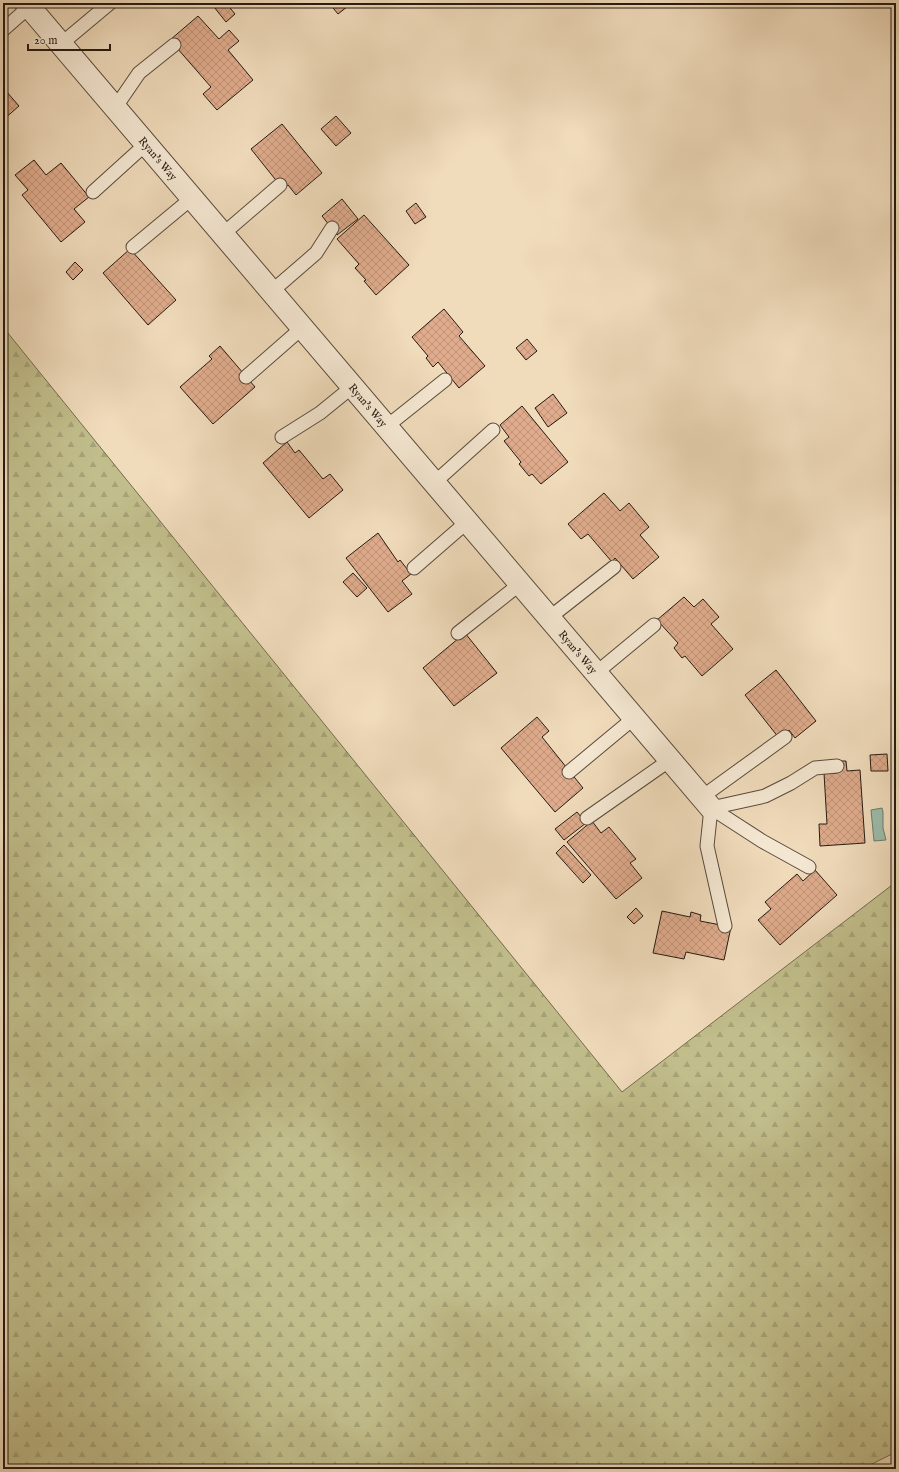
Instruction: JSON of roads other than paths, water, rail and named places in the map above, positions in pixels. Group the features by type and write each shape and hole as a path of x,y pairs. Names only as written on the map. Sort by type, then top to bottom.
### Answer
{"street":[{"name":"Ryan's Way","path":"28,5 706,803"}],"lane":[{"path":"61,44 110,3"},
{"path":"3,30 28,5"},
{"path":"115,108 139,74 174,45"},
{"path":"93,192 146,144"},
{"path":"223,234 280,185"},
{"path":"133,247 192,198"},
{"path":"271,292 316,253 332,228"},
{"path":"246,377 302,328"},
{"path":"386,427 445,380"},
{"path":"282,438 320,412 352,387"},
{"path":"434,483 493,430"},
{"path":"414,568 467,522"},
{"path":"549,618 614,567"},
{"path":"458,633 520,584"},
{"path":"596,673 654,625"},
{"path":"569,772 634,718"},
{"path":"706,803 785,737"},
{"path":"587,818 670,760"},
{"path":"706,803 765,796 791,783 814,768 837,766"},
{"path":"706,803 762,841 810,867"},
{"path":"706,803 708,846 726,926"}]}
